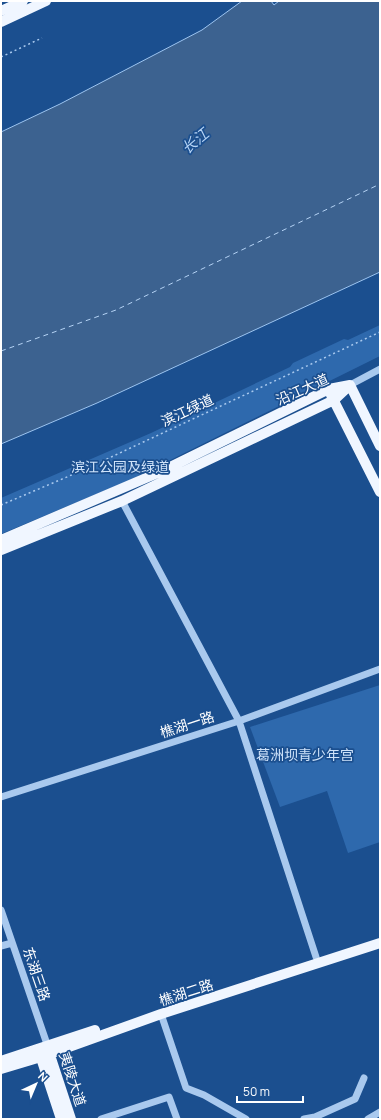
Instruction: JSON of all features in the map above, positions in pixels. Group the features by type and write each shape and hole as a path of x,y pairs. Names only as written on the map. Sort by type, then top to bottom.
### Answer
{"main road":[{"path":"1,11 23,1"},
{"path":"1,22 29,5 46,1"},
{"path":"350,385 380,446"},
{"name":"沿江大道","path":"1,540 160,472 329,390 350,385"},
{"name":"沿江大道","path":"1,550 122,501 334,400 350,385"},
{"path":"329,390 380,492"},
{"name":"樵湖二路","path":"1,1069 44,1052 380,936"},
{"name":"樵湖二路","path":"1,1061 44,1052 380,943"},
{"name":"夷陵大道","path":"44,1052 61,1119"},
{"name":"夷陵大道","path":"44,1052 72,1119"}],"street":[{"path":"350,385 380,369"},
{"path":"122,501 239,721 316,957"},
{"name":"樵湖一路","path":"1,797 239,721 380,669"},
{"name":"东湖三路","path":"1,910 44,1052"},
{"path":"1,946 12,943"},
{"path":"160,1014 186,1088 204,1095 246,1119"},
{"path":"304,1119 315,1116 355,1099 364,1078"},
{"path":"101,1119 168,1096 177,1119"},
{"path":"368,1119 380,1112"}],"path":[{"path":"1,57 42,38"},
{"name":"滨江绿道","path":"1,504 80,471 380,332"}],"green space":[{"name":"滨江公园及绿道","path":"380,325 380,356 130,480 1,534 1,498 151,433 290,367 293,363 344,339 348,340"},
{"name":"葛洲坝青少年宫","path":"380,685 380,842 348,853 327,791 280,807 250,727"}],"water":[{"name":"长江","path":"242,1 271,1 274,5 279,1 380,1 380,272 97,403 1,444 1,132 60,104 202,30"}],"ferry route":[{"path":"1,351 116,310 380,184"}]}
